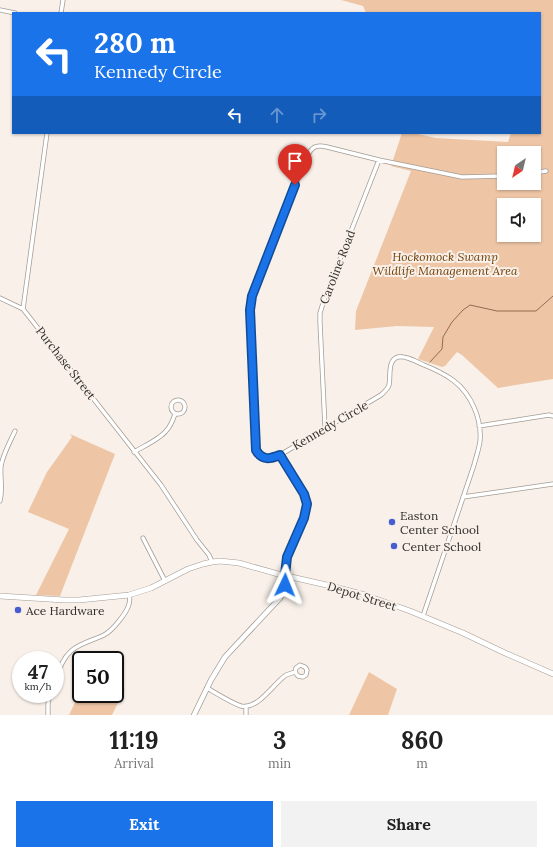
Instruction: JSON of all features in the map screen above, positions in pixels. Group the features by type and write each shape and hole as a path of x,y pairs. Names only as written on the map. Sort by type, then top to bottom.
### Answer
{"highway":[{"name":"Depot Street","path":"0,596 78,600 129,595 151,588 199,565 224,561 239,563 365,595 423,616 553,674"}],"main road":[{"path":"194,715 216,671 226,657 280,598 285,587 285,575"}],"street":[{"path":"61,12 63,0"},
{"path":"0,10 12,12"},
{"path":"0,298 23,308 47,134"},
{"name":"Kennedy Circle","path":"479,426 470,399 462,388 454,381 437,371 408,358 400,357 395,359 392,363 388,387 376,398 280,455 272,458 264,458 259,455 256,447 250,310 252,296 306,158 315,146 462,177 497,176"},
{"name":"Caroline Road","path":"325,427 320,323 322,303 379,160"},
{"path":"541,172 546,171"},
{"name":"Purchase Street","path":"23,308 161,485 196,540 209,555 212,562"},
{"path":"175,400 181,401 185,405 184,411 179,414 175,414 171,409 171,405 175,400"},
{"path":"134,452 161,436 171,424 175,414"},
{"path":"423,616 478,448 480,437 479,426 548,415 553,416"},
{"path":"0,501 2,493 2,461 15,430"},
{"path":"280,455 304,494 307,504 304,518 287,557 285,575"},
{"path":"463,497 553,484"},
{"path":"143,538 165,581"},
{"path":"64,661 70,653 79,646 107,633 124,615 130,603 129,595"},
{"path":"207,688 236,704 246,706 254,704 286,676 295,672"},
{"path":"48,703 48,715"},
{"path":"246,706 246,715"}],"green space":[{"name":"Hockomock Swamp Wildlife Management Area","path":"341,0 553,0 553,379 498,388 457,352 445,366 442,367 418,359 434,327 397,326 355,330 356,311 411,171 391,166 402,134 418,134 436,138 508,142 511,134 541,134 541,12 366,12 363,6"},
{"path":"70,434 115,454 60,596 36,595 69,529 28,512 47,472 72,437"},
{"path":"369,672 397,689 388,715 349,715"},
{"path":"75,703 118,703 112,715 69,715"}],"waterway":[{"path":"430,362 442,349 443,337 452,322 470,305 497,311 536,311 553,296"}],"place":[{"name":"Easton Center School","path":"392,522"},
{"name":"Center School","path":"394,546"},
{"name":"Ace Hardware","path":"18,610"}],"route":[{"path":"285,585 287,557 304,518 306,502 304,494 280,455 272,458 264,458 260,456 256,450 250,310 252,296 295,185"}]}
